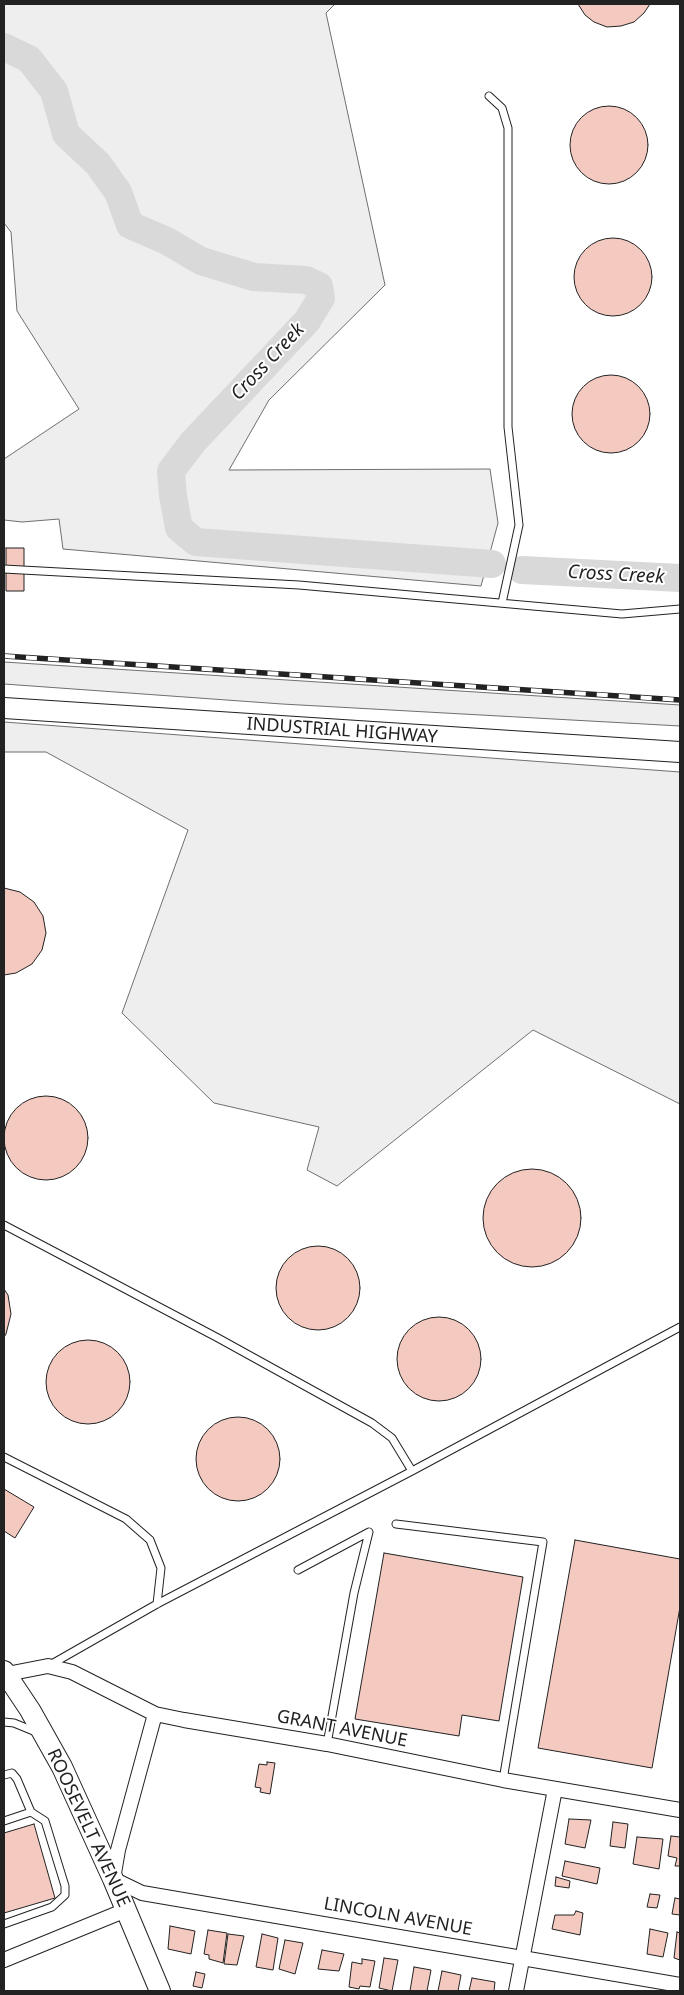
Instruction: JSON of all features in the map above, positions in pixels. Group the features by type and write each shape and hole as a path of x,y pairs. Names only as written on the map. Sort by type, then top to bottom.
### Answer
{"main road":[{"name":"INDUSTRIAL HIGHWAY","path":"4,708 680,752"},
{"name":"ROOSEVELT AVENUE","path":"5,1674 62,1767 113,1879 160,1991"}],"street":[{"name":"GRANT AVENUE","path":"5,1674 48,1666 72,1672 155,1714 327,1744 555,1790 680,1810"},
{"path":"113,1879 118,1850 155,1714"},
{"path":"516,1991 555,1790"},
{"name":"LINCOLN AVENUE","path":"113,1879 142,1893 680,1985"},
{"path":"4,1960 126,1910"}],"lane":[{"path":"489,96 502,108 508,128 508,427 519,524 502,603"},
{"path":"4,569 299,585 622,614 680,609"},
{"path":"4,1225 218,1338 372,1423 392,1438 412,1472"},
{"path":"48,1666 157,1604 412,1472 680,1327"},
{"path":"4,1457 126,1519 150,1540 161,1568 157,1604"},
{"path":"396,1524 544,1542 503,1780"},
{"path":"298,1570 369,1532 354,1593 327,1744"},
{"path":"4,1722 28,1728 44,1736"},
{"path":"4,1775 12,1773 17,1778 31,1812 45,1821 63,1879 65,1894 52,1907 4,1924"},
{"path":"4,1820 31,1812"}],"shaded area":[{"path":"4,4 335,4 326,13 385,285 269,400 229,470 490,469 498,523 481,586 63,549 59,519 22,522 4,520 4,459 79,409 17,311 11,232 4,223"},
{"path":"4,662 680,705 680,726 282,704 4,684"},
{"path":"4,722 680,772 680,1104 533,1030 337,1186 307,1170 319,1127 214,1103 122,1013 188,830 46,752 4,752"}],"building":[{"path":"578,4 650,4 634,22 621,26 607,27 594,22 585,15"},
{"path":"601,106 617,106 631,112 642,123 648,137 648,153 642,167 631,178 617,184 601,184 587,178 576,167 570,153 570,137 576,123 587,112"},
{"path":"605,238 621,238 635,244 646,255 652,269 652,285 646,299 635,310 621,316 605,316 591,310 580,299 574,285 574,269 580,255 591,244"},
{"path":"603,375 619,375 633,381 644,392 650,406 650,422 644,436 633,447 619,453 603,453 589,447 578,436 572,422 572,406 578,392 589,381"},
{"path":"6,548 24,548 24,591 6,591"},
{"path":"4,888 20,892 34,902 43,916 46,933 42,950 32,964 16,973 4,975"},
{"path":"46,1096 69,1103 81,1115 88,1138 81,1161 69,1173 46,1180 23,1173 11,1161 4,1138 11,1115 23,1103"},
{"path":"532,1169 551,1172 567,1183 578,1199 581,1218 578,1237 567,1253 551,1264 532,1267 513,1264 497,1253 486,1237 483,1218 486,1199 497,1183 513,1172"},
{"path":"318,1246 341,1253 353,1265 360,1288 353,1311 341,1323 318,1330 295,1323 283,1311 276,1288 283,1265 295,1253"},
{"path":"4,1289 8,1295 11,1314 4,1337"},
{"path":"439,1317 462,1324 474,1336 481,1359 474,1382 462,1394 439,1401 416,1394 404,1382 397,1359 404,1336 416,1324"},
{"path":"88,1340 111,1347 123,1359 130,1382 123,1405 111,1417 88,1424 65,1417 53,1405 46,1382 53,1359 65,1347"},
{"path":"238,1417 261,1424 273,1436 280,1459 273,1482 261,1494 238,1501 215,1494 203,1482 196,1459 203,1436 215,1424"},
{"path":"4,1489 34,1507 15,1538 4,1531"},
{"path":"575,1540 680,1559 680,1607 652,1768 538,1748"},
{"path":"384,1553 523,1577 499,1721 462,1715 459,1736 355,1719"},
{"path":"267,1762 275,1763 270,1794 260,1792 261,1788 255,1787 259,1764 267,1765"},
{"path":"569,1819 591,1820 585,1848 565,1844"},
{"path":"613,1822 628,1824 625,1848 610,1846"},
{"path":"34,1824 55,1898 4,1913 4,1833"},
{"path":"671,1836 680,1837 680,1866 675,1866 677,1858 668,1856"},
{"path":"637,1837 663,1839 659,1869 633,1864"},
{"path":"565,1861 600,1868 597,1884 562,1876"},
{"path":"556,1877 570,1881 569,1888 555,1886"},
{"path":"650,1894 660,1895 657,1908 647,1907"},
{"path":"675,1898 680,1899 680,1915 672,1914"},
{"path":"576,1911 583,1913 580,1935 552,1929 555,1915 574,1915"},
{"path":"170,1926 195,1931 191,1954 168,1949"},
{"path":"650,1929 668,1933 663,1957 647,1954"},
{"path":"208,1930 227,1933 223,1963 209,1959 209,1955 204,1954"},
{"path":"677,1932 680,1933 680,1960 674,1958"},
{"path":"228,1934 244,1936 237,1965 224,1964"},
{"path":"262,1934 278,1938 273,1970 256,1967"},
{"path":"285,1940 303,1943 295,1974 279,1969"},
{"path":"322,1950 344,1954 339,1971 318,1969"},
{"path":"384,1958 398,1960 392,1991 379,1988"},
{"path":"362,1959 375,1961 370,1987 360,1986 359,1989 349,1987 352,1962 362,1964"},
{"path":"414,1967 431,1970 427,1991 410,1991"},
{"path":"442,1971 461,1975 458,1991 438,1991"},
{"path":"196,1972 205,1974 202,1988 193,1986"},
{"path":"472,1978 495,1982 494,1991 469,1991"}],"waterway":[{"name":"Cross Creek","path":"4,47 29,59 54,91 66,134 98,164 118,192 130,225 167,241 201,261 254,277 306,280 319,286 321,298 307,321 193,442 171,471 179,528 196,542 492,564"},
{"name":"Cross Creek","path":"522,570 680,578"}],"railway":[{"path":"4,656 680,700"}]}
